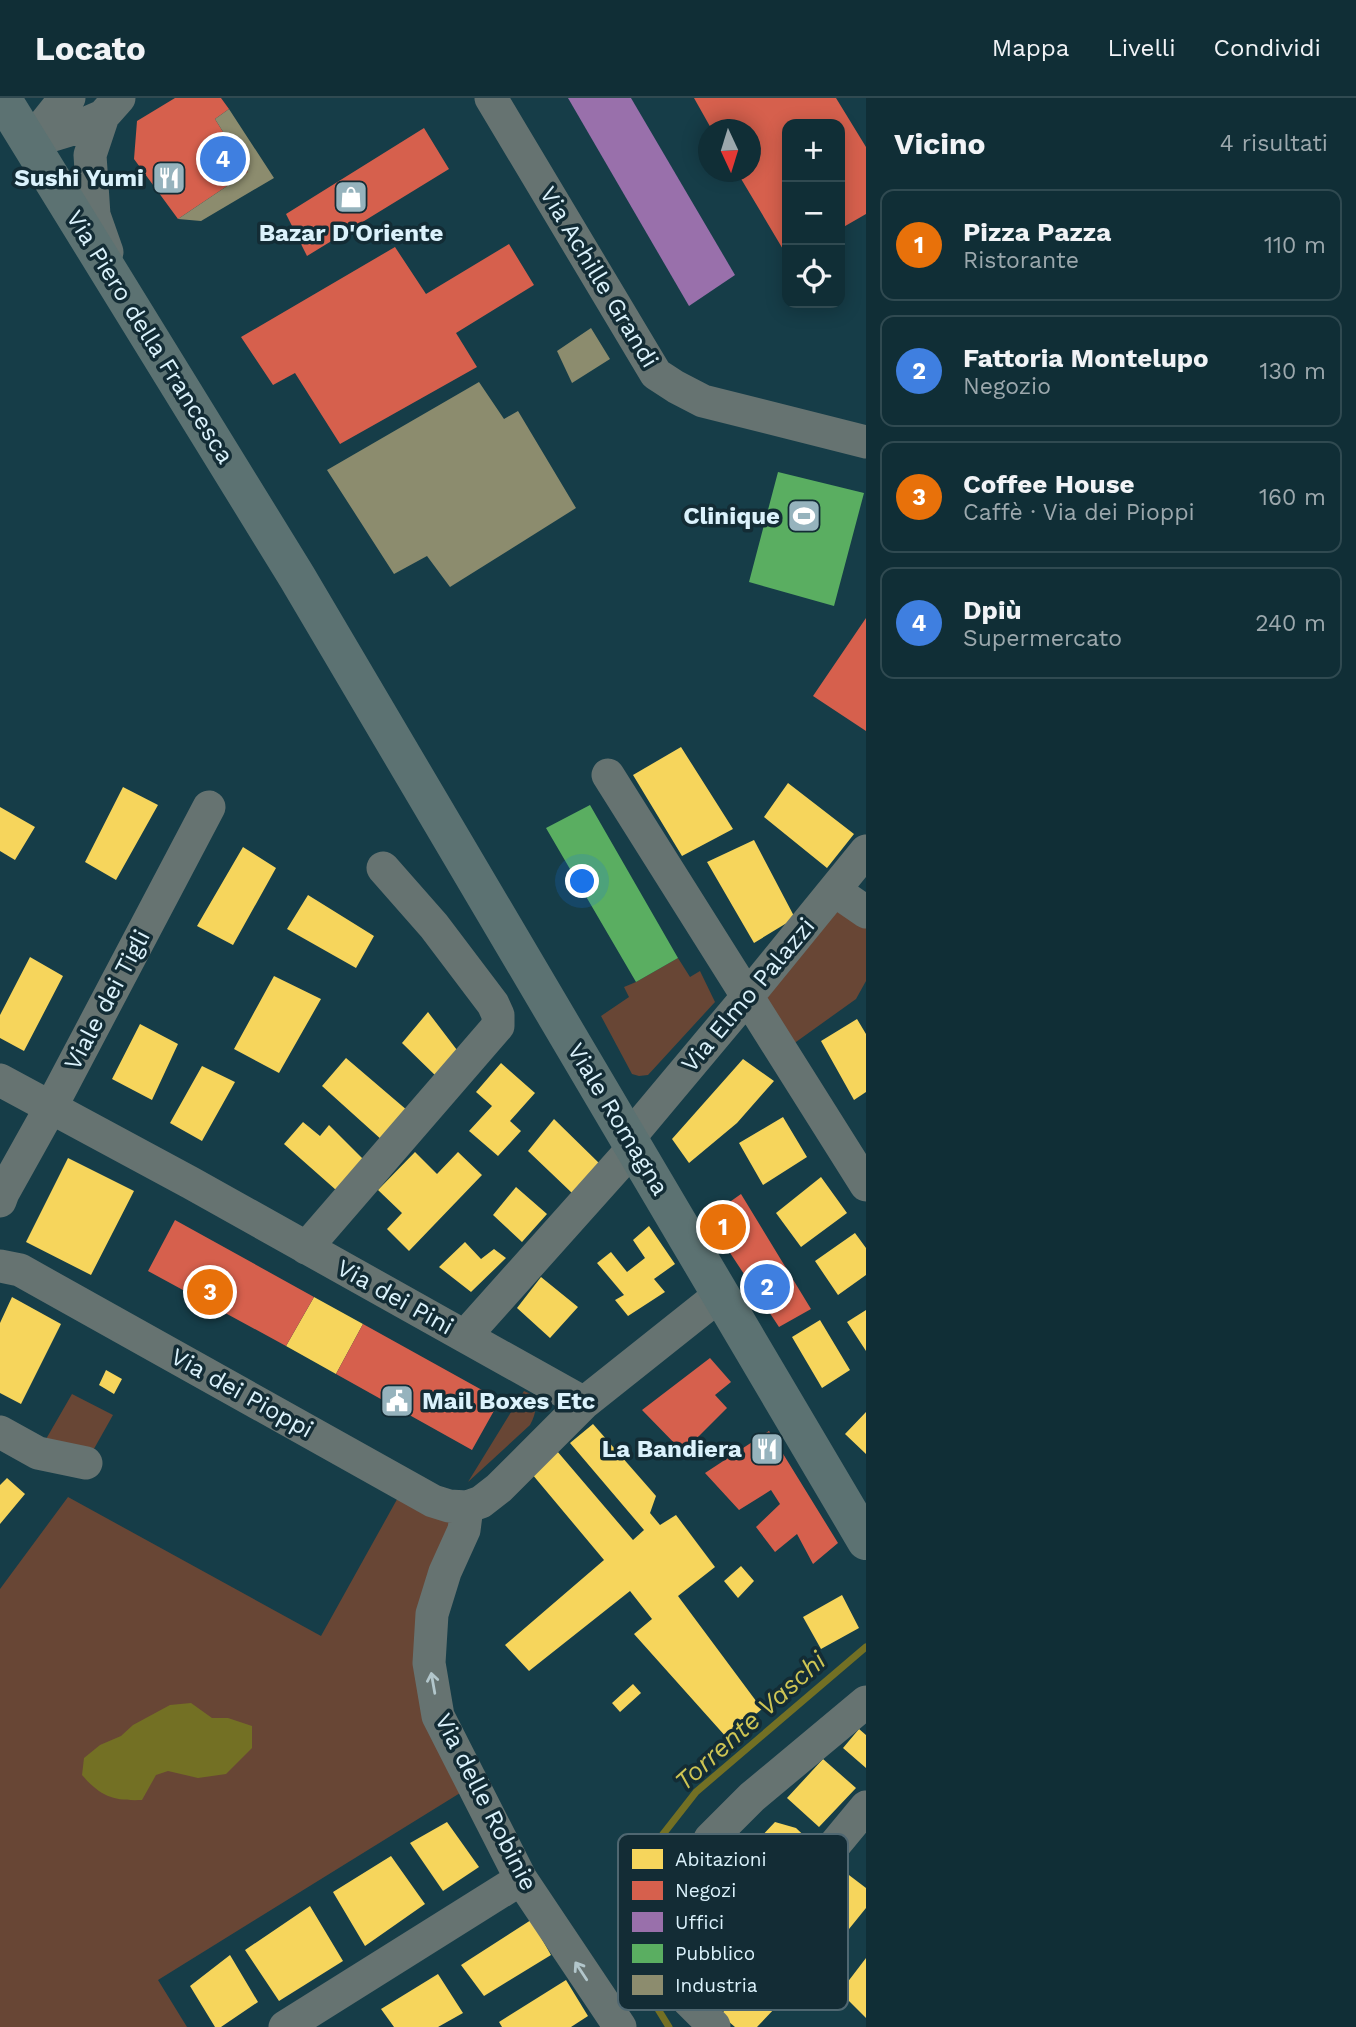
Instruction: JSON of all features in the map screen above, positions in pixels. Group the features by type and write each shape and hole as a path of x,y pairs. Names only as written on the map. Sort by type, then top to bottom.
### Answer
{"main road":[{"name":"Via Piero della Francesca","path":"2,98 369,698"},
{"name":"Viale Romagna","path":"369,698 866,1541"}],"street":[{"path":"30,142 62,102 69,98"},
{"name":"Via Achille Grandi","path":"491,98 656,374 703,401 866,442"},
{"path":"30,142 73,129 111,107"},
{"path":"111,107 90,155 94,215 117,284"},
{"path":"608,775 866,1185"},
{"name":"Viale dei Tigli","path":"1,1196 51,1107 209,807"},
{"name":"Via Elmo Palazzi","path":"465,1336 632,1143 866,850"},
{"path":"306,1248 498,1026 498,1015 493,1003 434,926 383,868"},
{"path":"834,890 866,912"},
{"name":"Via dei Pini","path":"0,1080 584,1403"},
{"name":"Via dei Pioppi","path":"7,1261 424,1496 449,1506 467,1507"},
{"path":"467,1507 481,1502 499,1488 584,1403 721,1294"},
{"path":"0,1432 38,1453 86,1463"},
{"name":"Via delle Robinie","path":"467,1507 464,1530 445,1572 432,1614 429,1662 438,1716 521,1879 620,2027"},
{"path":"715,1834 752,1797 866,1702"},
{"path":"844,1834 866,1807"},
{"path":"285,2027 521,1879"},
{"path":"698,2010 714,2026"}],"shaded area":[{"path":"834,890 866,912 866,981 856,999 782,1052 747,997"},
{"path":"678,958 690,977 700,971 715,1002 648,1075 632,1074 601,1016 629,997 624,987"},
{"path":"524,1391 533,1395 535,1403 535,1414 530,1425 468,1482"},
{"path":"72,1394 113,1415 86,1463 38,1453"},
{"path":"405,1485 467,1507 429,1662 473,1785 158,1980 187,2027 0,2027 0,1589 68,1497 321,1636"},
{"path":"191,1703 212,1718 228,1718 252,1726 252,1748 226,1774 198,1778 168,1771 156,1775 142,1800 109,1796 95,1788 82,1775 84,1758 100,1745 121,1736 133,1725 170,1705"}],"building: Abitazioni":[{"path":"681,747 733,829 682,856 633,775"},
{"path":"788,783 854,834 827,868 764,817"},
{"path":"123,787 158,805 116,880 85,862"},
{"path":"0,807 35,827 15,860 0,851"},
{"path":"754,840 795,918 754,943 707,862"},
{"path":"243,847 276,868 233,945 197,926"},
{"path":"308,895 374,936 356,968 287,929"},
{"path":"30,957 63,976 24,1051 0,1038 0,1015"},
{"path":"274,976 321,999 279,1073 234,1049"},
{"path":"428,1012 460,1054 439,1079 402,1043"},
{"path":"857,1019 866,1034 866,1092 854,1100 821,1041"},
{"path":"140,1024 178,1044 152,1100 112,1079"},
{"path":"346,1058 408,1111 383,1141 322,1086"},
{"path":"743,1059 774,1081 737,1123 689,1163 672,1139"},
{"path":"501,1063 535,1093 510,1121 521,1131 498,1156 469,1131 492,1106 476,1092"},
{"path":"202,1066 235,1082 202,1141 170,1123"},
{"path":"783,1117 807,1157 763,1185 739,1143"},
{"path":"554,1119 601,1165 572,1193 528,1151"},
{"path":"303,1122 320,1136 329,1125 365,1161 336,1190 284,1144"},
{"path":"415,1152 437,1174 458,1152 482,1175 409,1251 387,1229 402,1213 378,1190"},
{"path":"68,1158 134,1191 91,1275 26,1242"},
{"path":"821,1177 847,1213 801,1247 776,1213"},
{"path":"516,1187 547,1214 522,1242 493,1215"},
{"path":"649,1226 675,1264 654,1279 665,1292 628,1316 615,1300 624,1295 597,1263 611,1252 627,1272 645,1258 633,1240"},
{"path":"855,1233 866,1248 866,1275 838,1295 815,1261"},
{"path":"465,1242 481,1259 494,1249 506,1258 471,1292 439,1267"},
{"path":"541,1277 578,1307 550,1338 517,1308"},
{"path":"12,1297 61,1324 21,1404 0,1393 0,1323"},
{"path":"314,1297 363,1324 336,1374 286,1346"},
{"path":"866,1310 866,1351 847,1322"},
{"path":"820,1320 850,1370 822,1388 792,1337"},
{"path":"106,1370 122,1379 114,1394 99,1385"},
{"path":"866,1412 866,1454 845,1434"},
{"path":"593,1424 656,1496 650,1513 660,1525 676,1515 715,1567 678,1596 762,1709 727,1738 634,1634 652,1619 630,1591 529,1671 505,1645 604,1560 532,1474 557,1451 633,1540 644,1530 570,1443"},
{"path":"7,1478 25,1494 0,1524 0,1485"},
{"path":"741,1566 754,1581 738,1598 724,1581"},
{"path":"842,1595 859,1628 821,1649 803,1617"},
{"path":"633,1684 641,1693 620,1712 612,1703"},
{"path":"859,1729 866,1735 866,1768 843,1748"},
{"path":"823,1759 856,1788 819,1827 787,1798"},
{"path":"447,1822 479,1867 443,1891 410,1843"},
{"path":"775,1822 796,1828 802,1834 764,1834"},
{"path":"391,1856 425,1904 365,1946 333,1892"},
{"path":"848,1874 866,1888 866,1908 849,1929"},
{"path":"310,1906 343,1961 279,2001 245,1950"},
{"path":"531,1920 551,1955 484,1996 461,1965"},
{"path":"230,1955 258,2002 221,2027 215,2027 190,1986"},
{"path":"866,1958 866,2018 848,2000 848,1982"},
{"path":"438,1974 463,2013 438,2027 394,2027 381,2009"},
{"path":"566,1980 588,2016 571,2027 502,2027 499,2022"},
{"path":"725,2010 773,2010 757,2027 735,2027 721,2015"}],"building: Negozi":[{"path":"175,98 221,98 229,109 215,119 248,172 178,219 134,159 137,121"},
{"path":"694,98 836,98 866,147 866,214 845,226 845,119 782,119 782,248 743,182 761,182 761,119 706,119"},
{"path":"424,128 449,169 307,256 286,214"},
{"path":"509,244 534,285 456,333 477,367 340,444 295,373 273,385 241,337 395,247 426,294"},
{"path":"866,618 866,731 813,696"},
{"path":"741,1194 811,1309 779,1327 707,1218"},
{"path":"175,1220 314,1297 286,1346 148,1271"},
{"path":"363,1324 500,1400 472,1450 336,1374"},
{"path":"710,1358 731,1382 715,1395 727,1408 683,1452 642,1410"},
{"path":"769,1431 838,1543 813,1564 797,1534 775,1552 756,1527 780,1504 771,1490 739,1510 705,1473"}],"building: Uffici":[{"path":"568,98 631,98 735,275 689,306"}],"building: Pubblico":[{"path":"778,472 864,493 834,606 749,582"},
{"path":"590,805 678,958 636,982 546,828"}],"building: Industria":[{"path":"229,109 274,178 201,221 178,219 248,172 215,119"},
{"path":"591,328 610,359 572,383 557,351"},
{"path":"479,382 504,419 518,411 576,508 450,587 427,556 394,574 327,470"}],"waterway":[{"name":"Torrente Vaschi","path":"663,1834 696,1792 866,1647"},
{"name":"Torrente Vaschi","path":"659,2010 669,2027"}],"place":[{"name":"Dpiù","path":"223,159"},
{"name":"Sushi Yumi","path":"169,178"},
{"name":"Bazar D'Oriente","path":"351,197"},
{"name":"Clinique","path":"804,516"},
{"name":"Pizza Pazza","path":"723,1227"},
{"name":"Fattoria Montelupo","path":"767,1287"},
{"name":"Coffee House","path":"210,1292"},
{"name":"Mail Boxes Etc","path":"397,1401"},
{"name":"La Bandiera","path":"767,1449"}]}
